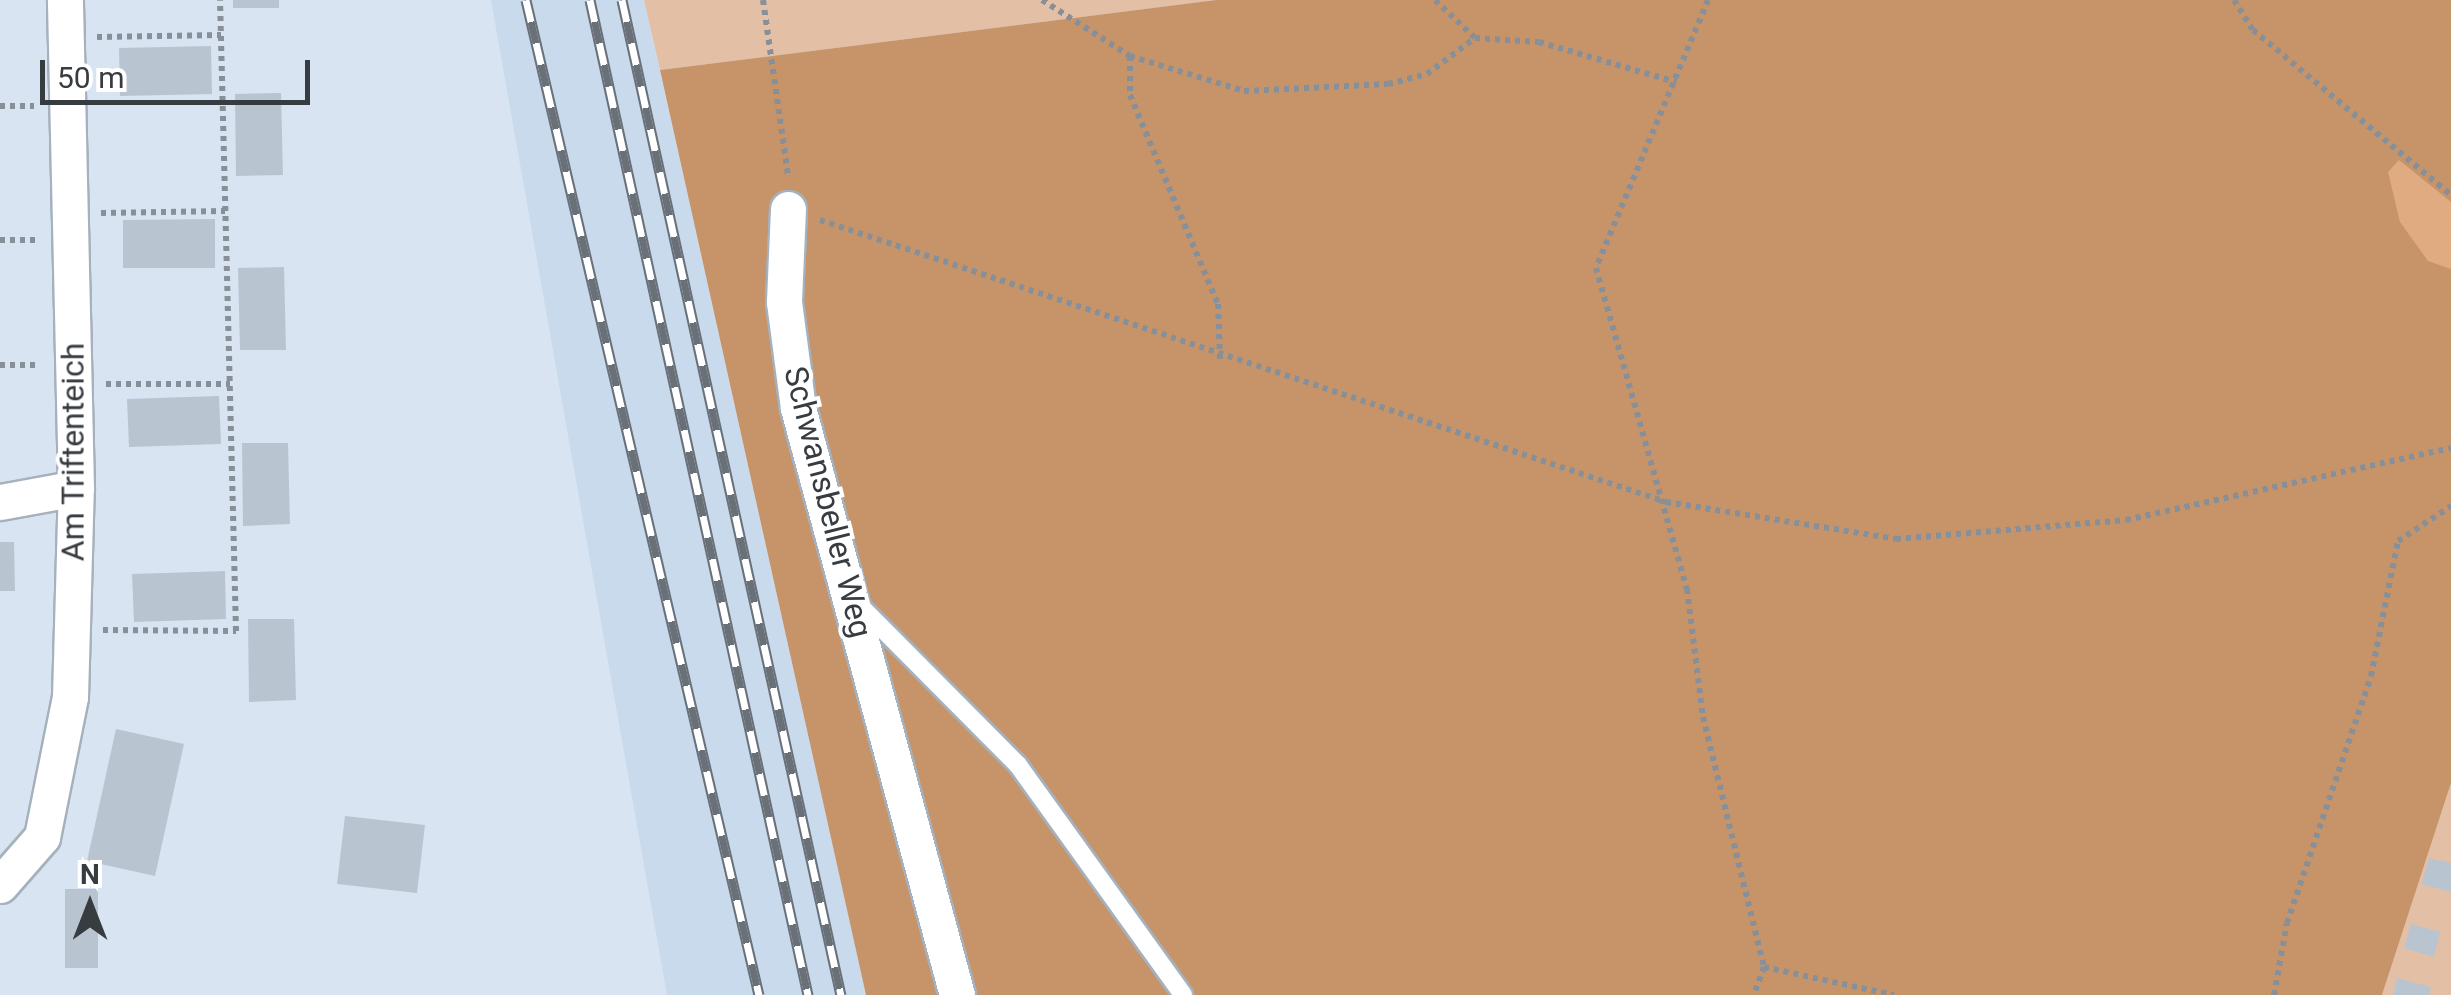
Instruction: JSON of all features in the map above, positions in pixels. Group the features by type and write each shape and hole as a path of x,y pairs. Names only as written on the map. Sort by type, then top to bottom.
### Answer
{"street":[{"name":"Am Triftenteich","path":"0,885 42,837 60,776 72,630 76,488 65,0"},
{"name":"Schwansbeller Weg","path":"788,209 784,302 798,408 958,995"},
{"path":"0,502 76,488"}],"lane":[{"path":"851,597 1018,764 1183,995"}],"path":[{"path":"72,630 236,631 220,0"},
{"path":"763,0 787,120 788,209 1220,359 1666,502 1896,539 2126,520 2451,448"},
{"path":"1042,0 1130,56 1244,91 1331,88 1427,74 1475,38"},
{"path":"1435,0 1475,38 1539,42 1676,82"},
{"path":"1708,0 1596,268 1666,502 1704,716 1764,967 1754,995"},
{"path":"2234,0 2253,30 2451,196"},
{"path":"66,38 221,36"},
{"path":"1130,56 1130,95 1218,304 1220,359"},
{"path":"70,214 225,212"},
{"path":"74,384 230,384"},
{"path":"2274,995 2286,922 2371,676 2398,541 2451,506"},
{"path":"1764,967 1894,995"}],"shaded area":[{"path":"491,0 644,0 866,995 667,995"},
{"path":"644,0 1216,0 660,70"},
{"path":"1216,0 2451,0 2451,783 2382,995 866,995 660,70"},
{"path":"2399,160 2451,202 2451,269 2428,261 2400,222 2388,172"},
{"path":"2451,783 2451,995 2382,995"}],"building":[{"path":"233,0 279,0 279,8 233,8"},
{"path":"211,46 212,94 120,96 119,48"},
{"path":"281,93 283,175 236,176 235,94"},
{"path":"215,219 215,268 123,268 123,220"},
{"path":"284,267 286,350 240,350 238,268"},
{"path":"219,396 221,444 129,447 127,399"},
{"path":"242,443 288,443 290,524 243,526"},
{"path":"0,542 14,542 15,591 0,591"},
{"path":"225,571 226,619 134,622 132,574"},
{"path":"248,619 294,619 296,700 249,702"},
{"path":"116,729 184,744 155,876 87,861"},
{"path":"345,816 425,825 417,893 337,884"},
{"path":"2429,858 2451,863 2451,892 2422,884"},
{"path":"65,889 98,889 98,968 65,968"},
{"path":"2411,924 2440,932 2434,957 2404,948"},
{"path":"2397,978 2431,987 2429,995 2393,995"}],"railway":[{"path":"526,0 759,995"},
{"path":"590,0 808,995"},
{"path":"622,0 841,995"}]}
